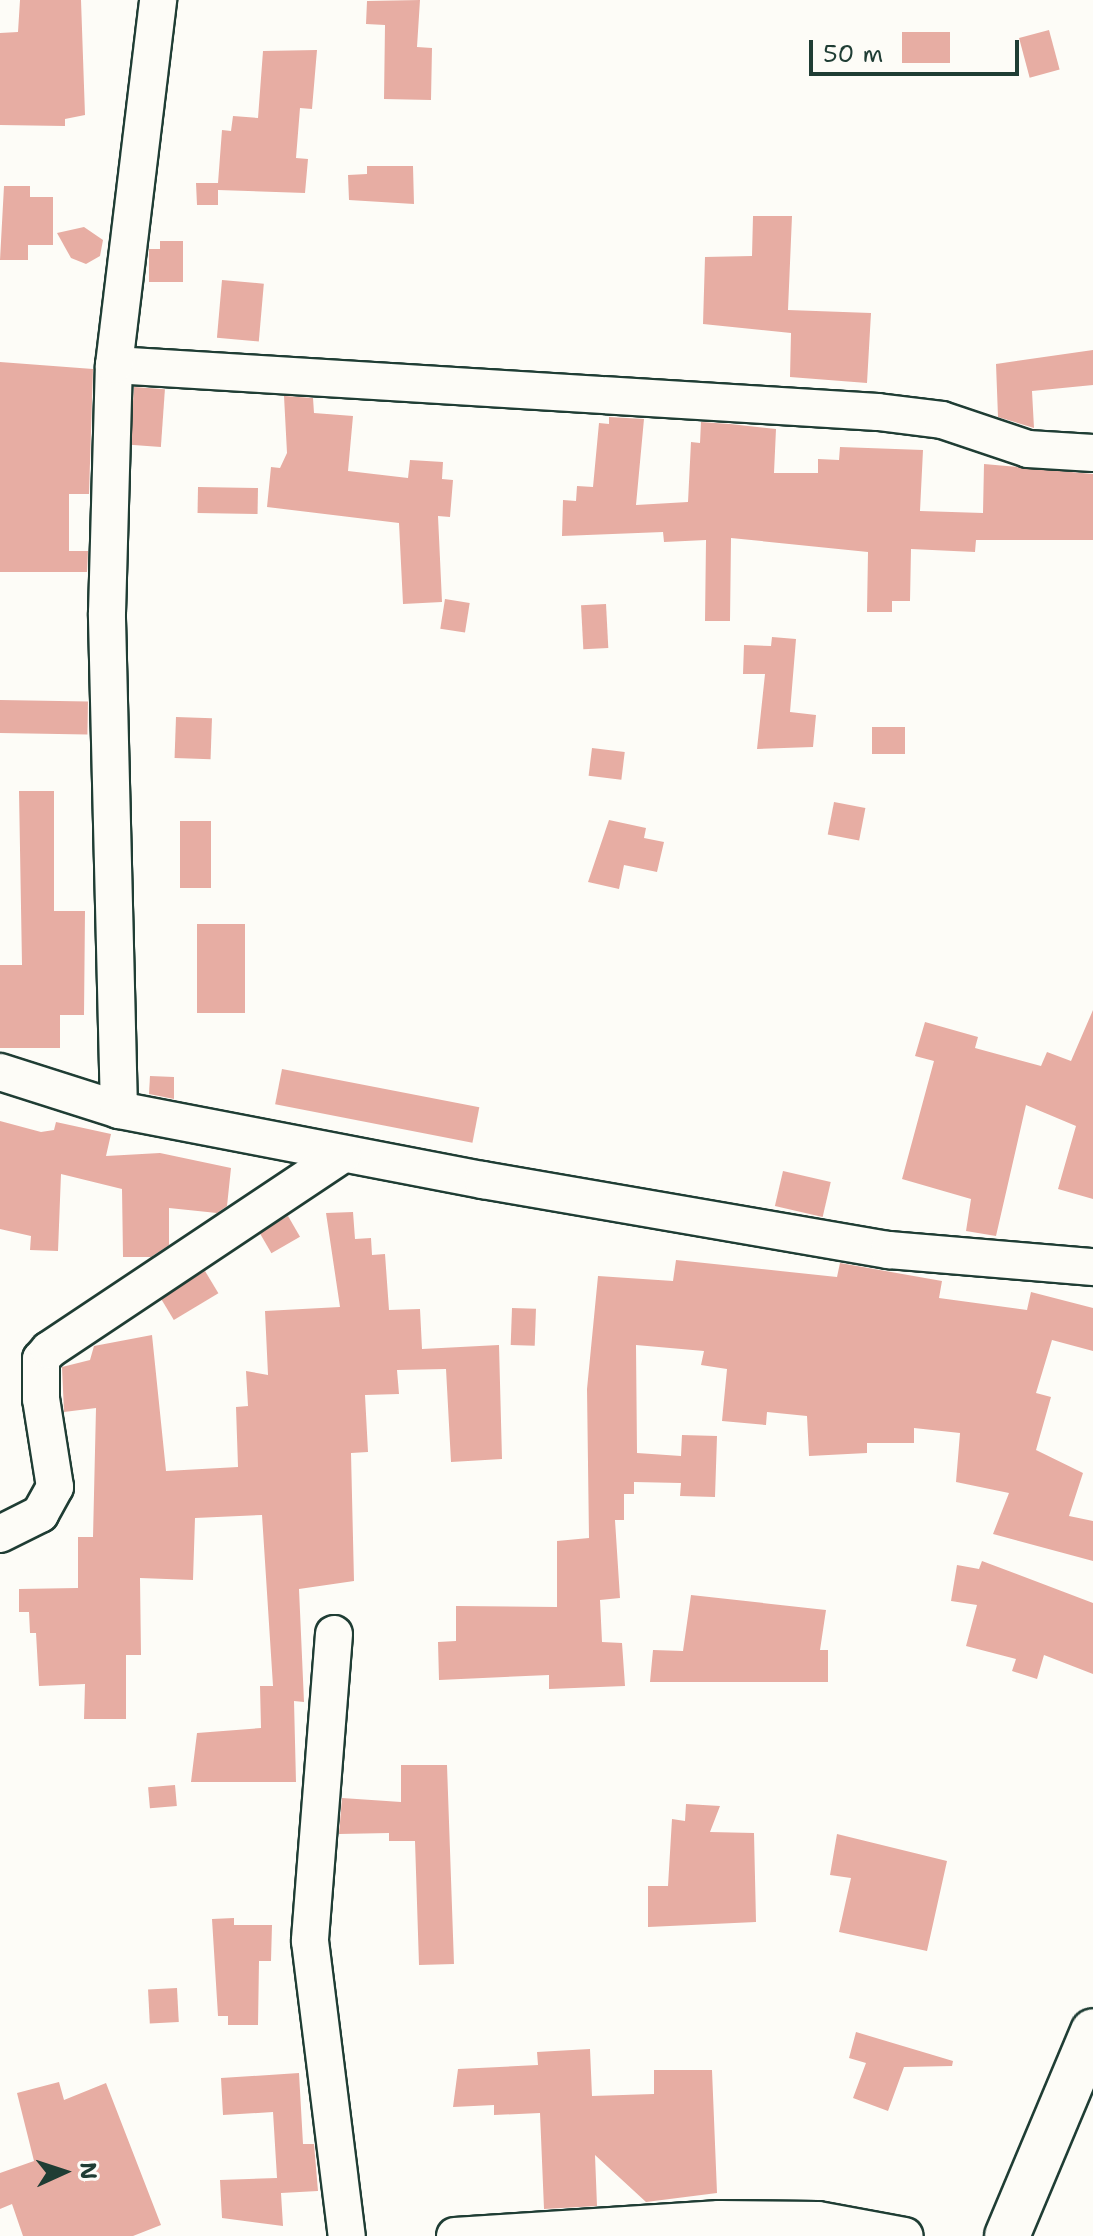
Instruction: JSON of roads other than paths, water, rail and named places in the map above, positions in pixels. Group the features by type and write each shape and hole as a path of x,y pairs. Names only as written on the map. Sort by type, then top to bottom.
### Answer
{"highway":[{"path":"1007,2236 1093,2031"}],"street":[{"path":"119,1110 107,613 114,365 158,0"},
{"path":"114,365 878,412 955,424 1028,449 1093,453"},
{"path":"0,1072 119,1110 343,1154 889,1250 1093,1267"},
{"path":"0,1534 40,1514 55,1487 41,1399 41,1359 49,1350 343,1154"},
{"path":"334,1634 310,1941 347,2236"},
{"path":"455,2236 719,2219 818,2220 905,2236"}]}
